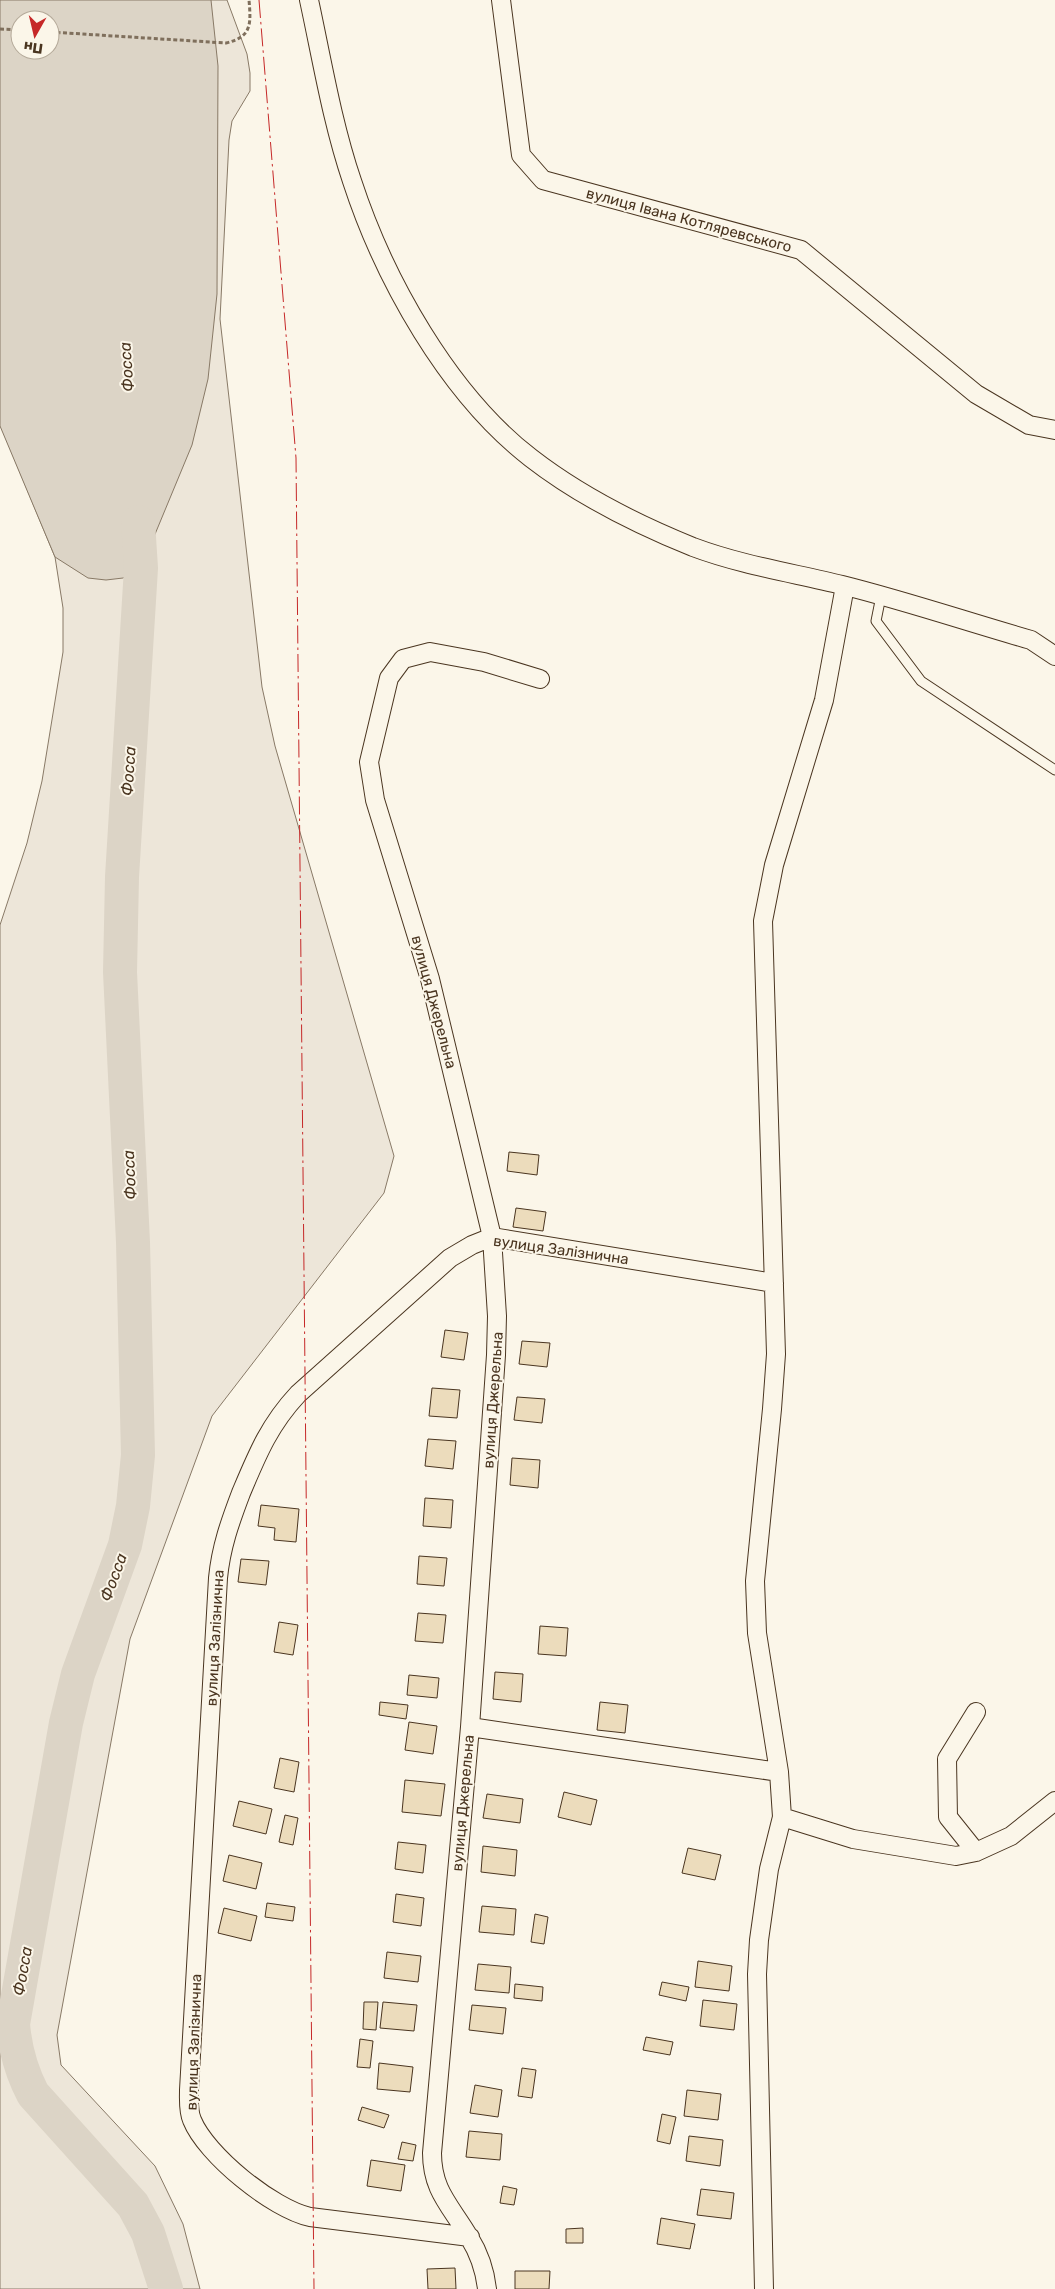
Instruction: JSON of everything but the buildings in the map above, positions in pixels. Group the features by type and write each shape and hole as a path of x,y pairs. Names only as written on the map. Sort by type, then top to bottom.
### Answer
{"street":[{"path":"309,0 333,113 362,210 374,241 410,312 458,384 529,457 615,513 695,548 881,596 1031,640 1055,656"},
{"name":"вулиця Івана Котляревського","path":"501,0 521,155 543,180 801,250 976,394 1029,425 1055,430"},
{"path":"764,2289 757,1974 759,1940 768,1877 782,1818 779,1772 757,1633 755,1581 775,1382 774,1283 763,921 774,865 824,700 844,586"},
{"name":"вулиця Джерельна","path":"487,2289 481,2264 470,2237 442,2197 437,2185 433,2174 432,2152 470,1728 497,1335 492,1237 430,979 375,800 369,762 389,678 403,659 430,652 484,662 540,679"},
{"name":"вулиця Залізнична","path":"470,2237 310,2216 290,2211 259,2192 209,2146 192,2120 189,2101 218,1578 222,1543 261,1444 276,1420 298,1394 450,1258 472,1245 492,1237 774,1283"},
{"path":"976,1712 947,1759 947,1768 948,1817 976,1852"},
{"path":"470,1728 779,1772"},
{"path":"782,1818 853,1839 956,1856 976,1852 1011,1836 1055,1801"}],"lane":[{"path":"881,596 876,621 921,681 1055,770"}],"path":[{"path":"60,33 226,43 236,41 245,35 249,26 249,0"}],"shaded area":[{"path":"195,0 227,0 247,54 250,73 250,91 232,121 229,140 220,319 262,687 275,746 394,1156 384,1193 212,1416 130,1639 57,2035 61,2065 155,2166 183,2224 200,2289 0,2289 0,925 27,843 42,781 63,652 63,608 55,557 0,424"}],"water":[{"path":"0,0 211,0 218,66 217,294 208,379 192,445 141,568 123,578 106,580 88,578 55,557 0,426"}],"waterway":[{"name":"Фосса","path":"138,522 141,568 122,877 120,972 133,1242 138,1455 133,1506 125,1545 78,1674 66,1723 13,2024 19,2060 33,2094 133,2205 148,2233 166,2289"}],"power":[{"path":"259,0 296,458 314,2289"}]}
